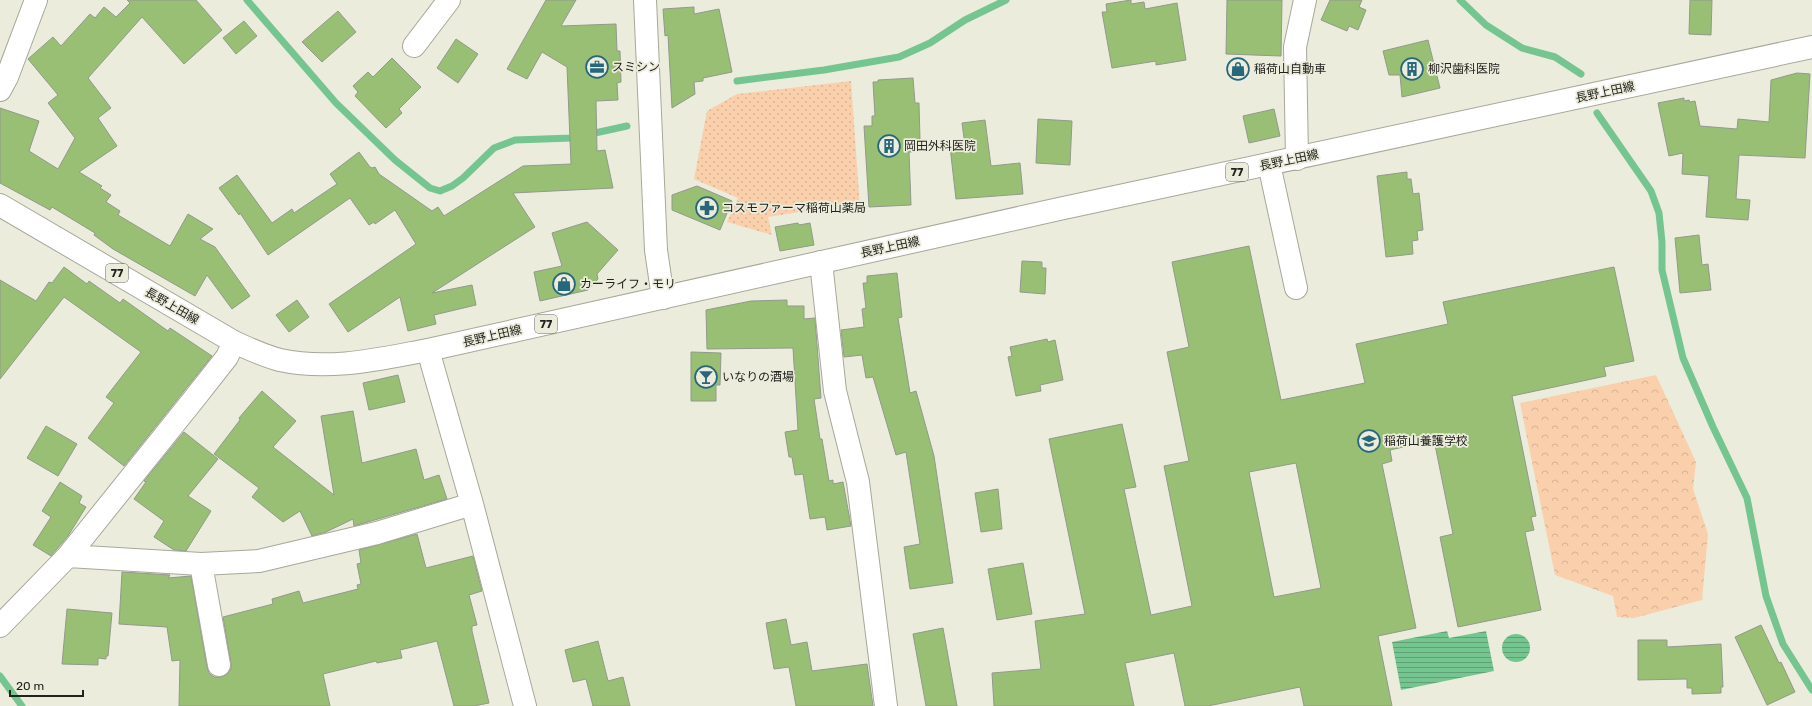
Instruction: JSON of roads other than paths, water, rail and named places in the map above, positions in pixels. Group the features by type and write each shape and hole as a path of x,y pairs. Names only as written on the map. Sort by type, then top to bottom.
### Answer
{"street":[{"path":"0,90 7,77 36,0"},
{"path":"414,46 449,0"},
{"path":"645,0 656,250 663,298"},
{"path":"1297,158 1295,47 1305,0"},
{"name":"長野上田線","path":"0,205 234,342 280,360 310,364 359,363 428,350 821,262 1812,47"},
{"path":"1269,164 1296,288"},
{"path":"821,262 835,391 858,482 886,706"},
{"path":"0,626 68,556 227,357 234,342"},
{"path":"428,350 472,504 525,706"},
{"path":"68,556 201,564 259,561 377,533 472,504"},
{"path":"201,564 219,665"}],"waterway":[{"path":"247,0 336,103 395,160 430,188 440,191 452,186 463,178 494,148 515,140 572,138 627,126"},
{"path":"737,81 824,70 899,57 930,43 965,20 1006,0"},
{"path":"1460,0 1486,25 1522,48 1555,57 1581,74"},
{"path":"1597,113 1651,191 1659,213 1662,242 1662,270 1683,358 1713,427 1747,498 1766,596 1783,644 1812,690"},
{"path":"0,676 22,706"}],"place":[{"name":"スミシン","path":"597,67"},
{"name":"稲荷山自動車","path":"1238,69"},
{"name":"柳沢歯科医院","path":"1412,69"},
{"name":"岡田外科医院","path":"889,146"},
{"name":"コスモファーマ稲荷山薬局","path":"707,208"},
{"name":"カーライフ・モリ","path":"564,284"},
{"name":"いなりの酒場","path":"706,377"},
{"name":"稲荷山養護学校","path":"1369,441"}]}
